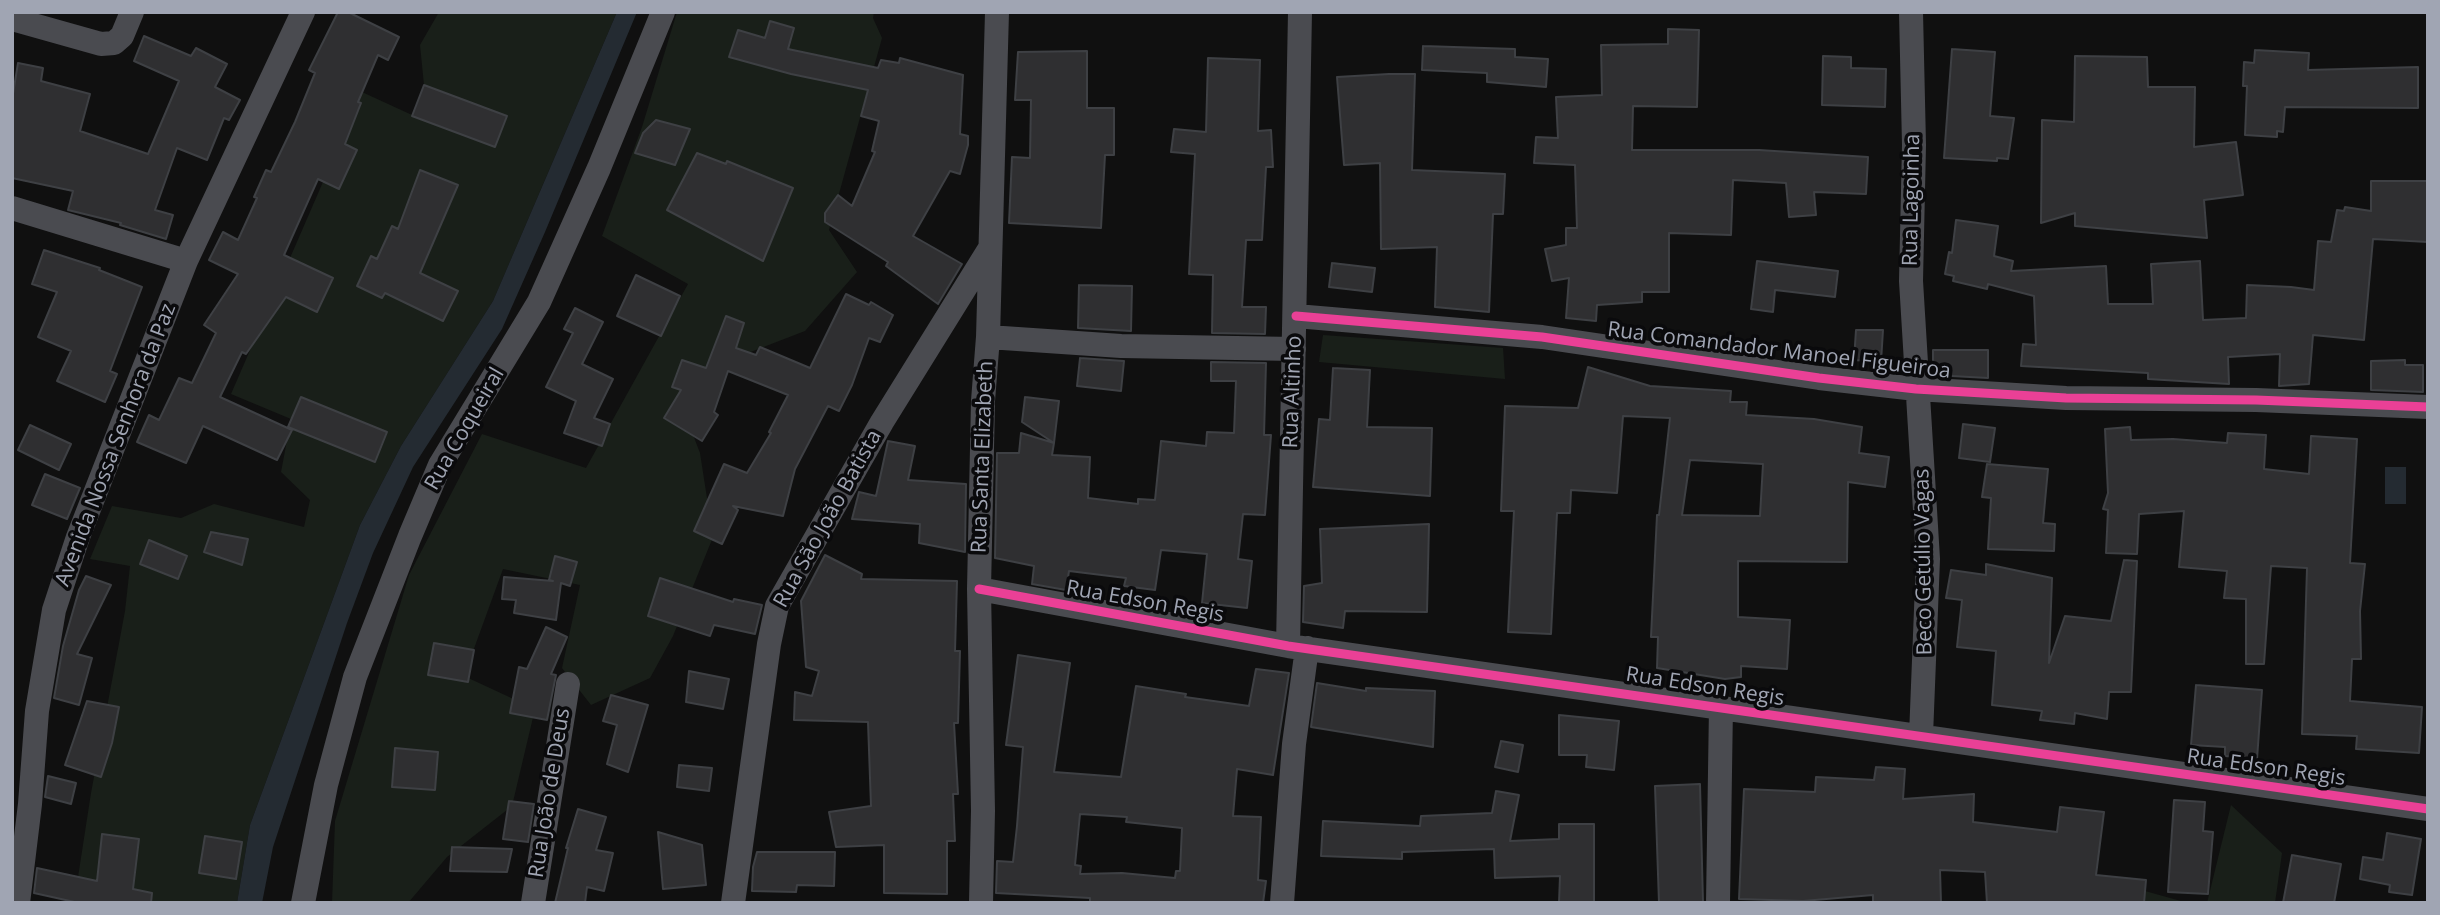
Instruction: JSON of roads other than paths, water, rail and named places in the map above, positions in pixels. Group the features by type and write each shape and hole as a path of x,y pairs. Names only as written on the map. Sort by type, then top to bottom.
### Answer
{"street":[{"name":"Avenida Nossa Senhora da Paz","path":"18,903 30,804 37,711 54,610 78,537 187,261 303,12"},
{"name":"Rua Coqueiral","path":"303,903 326,785 355,677 410,536 440,465 539,302 663,12"},
{"name":"Rua Santa Elizabeth","path":"981,903 983,811 979,589 997,12"},
{"name":"Rua Altinho","path":"1282,903 1294,744 1297,647 1294,349 1300,12"},
{"name":"Rua Lagoinha","path":"1912,12 1914,145 1911,281 1916,388"},
{"path":"12,19 101,44 114,43 122,36 131,16"},
{"path":"12,208 187,261"},
{"name":"Rua São João Batista","path":"733,903 769,644 777,606 882,422 990,247"},
{"name":"Rua Comandador Manoel Figueiroa","path":"1296,316 1542,337 1819,378 1916,388 2066,398 2256,400 2428,407"},
{"path":"988,337 1121,346 1294,349"},
{"name":"Beco Getúlio Vagas","path":"1916,388 1928,559 1921,736"},
{"name":"Rua Edson Regis","path":"979,589 1297,647 2428,808"},
{"name":"Rua João de Deus","path":"533,903 568,684"},
{"path":"1718,903 1721,706"}]}
